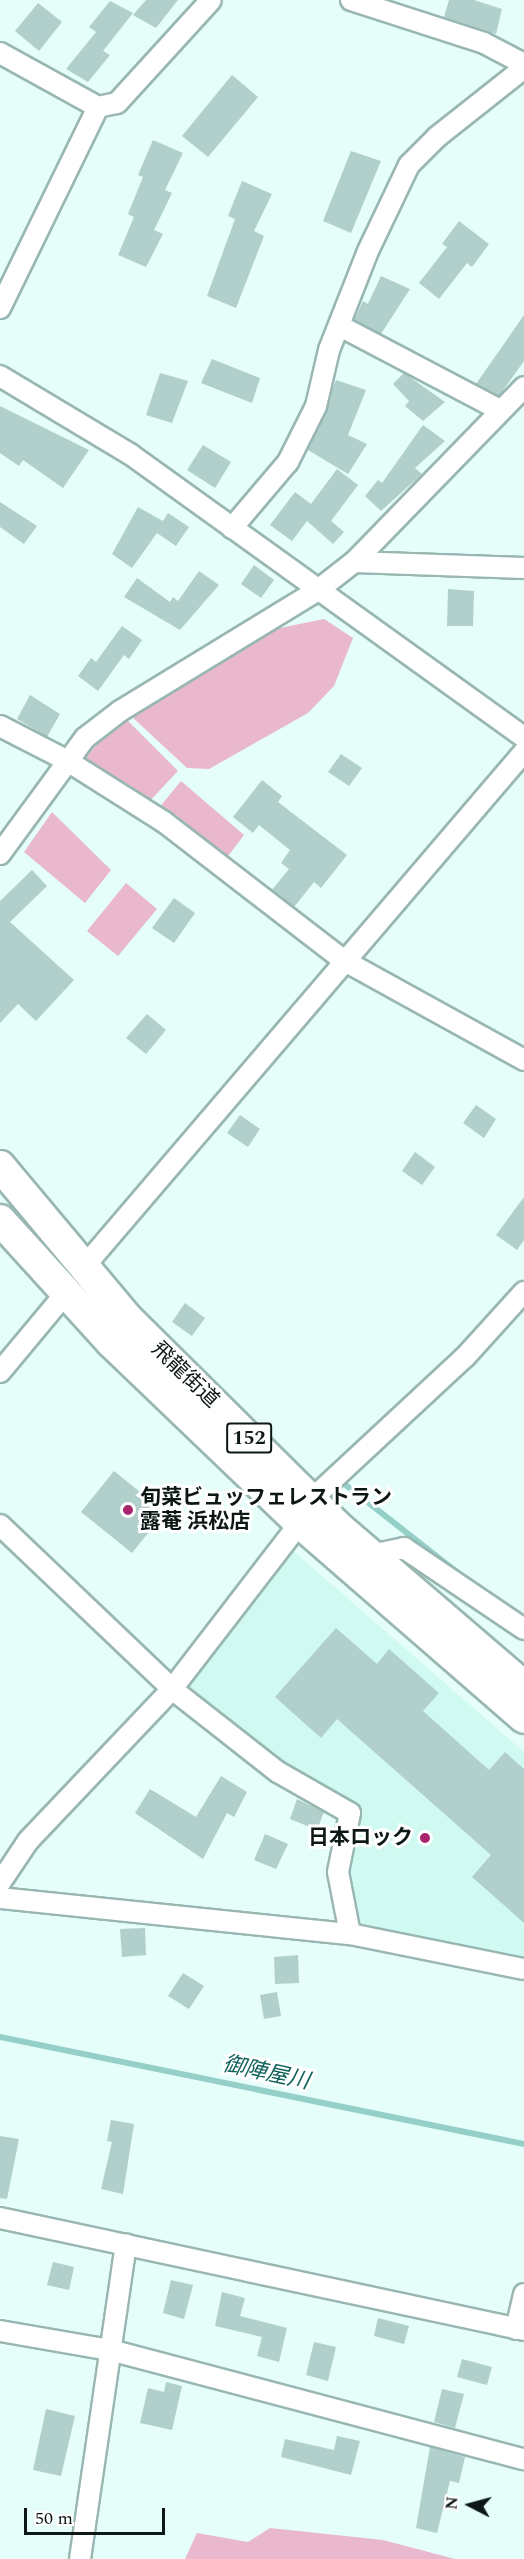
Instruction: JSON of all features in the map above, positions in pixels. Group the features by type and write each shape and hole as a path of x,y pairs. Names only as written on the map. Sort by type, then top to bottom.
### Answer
{"highway":[{"name":"飛龍街道","path":"0,1166 127,1318 306,1511 371,1555 524,1686"},
{"name":"飛龍街道","path":"0,1220 65,1294 306,1511 524,1718"}],"street":[{"path":"0,53 98,107 117,103 211,0"},
{"path":"232,528 288,462 316,406 340,326 368,251 410,165 437,137 524,66 484,43 351,0"},
{"path":"0,308 98,107"},
{"path":"340,326 500,410"},
{"path":"0,376 130,454 524,737"},
{"path":"0,854 66,760 85,738 120,711 318,590 354,562 524,387"},
{"path":"354,562 524,568"},
{"path":"0,726 66,760 164,822 343,960 524,1060"},
{"path":"83,1268 343,960 524,752"},
{"path":"0,1883 28,1841 172,1689 306,1511 465,1356 524,1292"},
{"path":"0,1372 65,1294"},
{"path":"0,1525 172,1689 278,1772 350,1813 338,1872 350,1934"},
{"path":"371,1555 404,1548 524,1629"},
{"path":"0,1898 350,1934 524,1970"},
{"path":"0,2218 520,2330 524,2294"},
{"path":"80,2559 126,2244"},
{"path":"0,2331 110,2350 524,2459"}],"shaded area":[{"path":"324,619 353,638 334,686 308,713 209,769 187,768 131,716 275,629"},
{"path":"123,716 178,771 145,806 83,760"},
{"path":"181,781 244,835 225,860 158,809"},
{"path":"52,812 111,870 85,903 24,852"},
{"path":"126,883 157,909 118,956 87,931"},
{"path":"292,1550 524,1752 524,1961 358,1927 347,1872 360,1807 280,1766 181,1689"},
{"path":"270,2528 383,2540 455,2559 185,2559 197,2533 248,2542"}],"building":[{"path":"146,0 178,0 156,28 133,15"},
{"path":"449,0 474,0 502,9 496,34 444,17"},
{"path":"110,1 133,13 103,51 110,55 88,82 66,69 96,32 89,27"},
{"path":"38,3 62,22 39,51 15,31"},
{"path":"232,75 258,97 208,157 182,136"},
{"path":"153,140 183,153 165,190 172,193 154,230 163,234 146,267 118,255 134,217 128,214 143,177 138,175"},
{"path":"351,151 381,161 351,233 323,221"},
{"path":"242,181 272,194 254,231 264,236 236,308 207,296 235,219 228,216"},
{"path":"459,221 489,244 472,267 467,263 439,299 419,283 447,247 442,244"},
{"path":"381,276 410,289 381,334 354,320 363,301 368,304"},
{"path":"524,315 524,361 499,396 476,384"},
{"path":"212,359 260,378 252,403 201,383"},
{"path":"160,373 188,381 172,423 146,415"},
{"path":"404,373 445,402 423,421 405,406 409,401 393,384"},
{"path":"336,380 366,390 348,435 367,444 348,474 308,450"},
{"path":"0,406 89,450 63,488 23,460 19,466 0,453"},
{"path":"423,425 445,441 415,468 422,474 381,511 365,496 378,480 382,483"},
{"path":"203,445 231,462 215,488 187,470"},
{"path":"337,469 358,485 331,521 344,532 333,544 307,521 292,541 270,525 295,492 311,504"},
{"path":"0,502 37,526 24,544 0,527"},
{"path":"138,507 163,521 168,513 189,527 176,546 157,533 132,568 112,554"},
{"path":"254,565 274,580 261,598 241,584"},
{"path":"199,571 219,585 180,630 124,597 137,578 170,602 173,597 178,601"},
{"path":"448,589 474,591 473,626 447,626"},
{"path":"122,626 142,640 129,659 124,655 98,691 78,676 91,658 96,662"},
{"path":"30,695 60,714 47,737 17,719"},
{"path":"341,754 362,768 349,786 328,772"},
{"path":"262,780 282,796 278,802 347,855 321,888 314,882 294,907 272,890 289,869 281,863 290,850 259,825 253,833 233,817"},
{"path":"32,870 47,886 10,922 74,980 36,1021 18,1004 0,1023 0,901"},
{"path":"174,898 195,913 174,943 152,928"},
{"path":"147,1014 166,1030 146,1054 126,1038"},
{"path":"476,1105 496,1119 484,1138 463,1123"},
{"path":"240,1115 260,1129 248,1147 227,1133"},
{"path":"415,1152 435,1167 422,1185 402,1171"},
{"path":"524,1197 524,1240 517,1250 496,1235"},
{"path":"185,1303 205,1318 192,1336 172,1322"},
{"path":"114,1471 165,1512 132,1553 81,1512"},
{"path":"336,1628 377,1664 389,1649 439,1693 423,1711 489,1770 505,1752 524,1769 524,1923 472,1877 491,1855 337,1719 321,1738 275,1697"},
{"path":"221,1776 247,1792 234,1817 227,1813 203,1859 135,1813 150,1789 196,1817"},
{"path":"297,1799 324,1812 317,1830 290,1819"},
{"path":"265,1834 288,1844 276,1869 254,1860"},
{"path":"145,1928 146,1955 122,1957 120,1929"},
{"path":"298,1955 299,1983 275,1984 274,1957"},
{"path":"183,1973 204,1986 189,2009 168,1996"},
{"path":"277,1992 281,2016 264,2019 260,1995"},
{"path":"111,2120 134,2124 123,2194 101,2189 112,2142 107,2141"},
{"path":"0,2136 19,2139 7,2199 0,2198"},
{"path":"53,2262 74,2267 69,2290 47,2285"},
{"path":"171,2280 193,2285 184,2319 163,2313"},
{"path":"222,2292 245,2298 240,2316 287,2328 279,2362 257,2356 262,2337 215,2326"},
{"path":"378,2318 409,2326 404,2344 374,2336"},
{"path":"314,2342 336,2347 328,2381 306,2375"},
{"path":"462,2359 492,2367 487,2385 457,2377"},
{"path":"166,2382 182,2386 172,2430 140,2423 148,2388 164,2392"},
{"path":"442,2389 464,2394 455,2428 434,2422"},
{"path":"46,2409 75,2416 61,2476 33,2470"},
{"path":"337,2436 360,2441 351,2475 281,2457 285,2439 334,2450"},
{"path":"430,2447 465,2457 459,2483 450,2481 437,2533 416,2528"}],"waterway":[{"path":"342,1482 462,1576"},
{"name":"御陣屋川","path":"0,2037 524,2144"}],"place":[{"name":"旬菜ビュッフェレストラン 露菴 浜松店","path":"128,1510"},
{"name":"日本ロック","path":"425,1838"}]}
